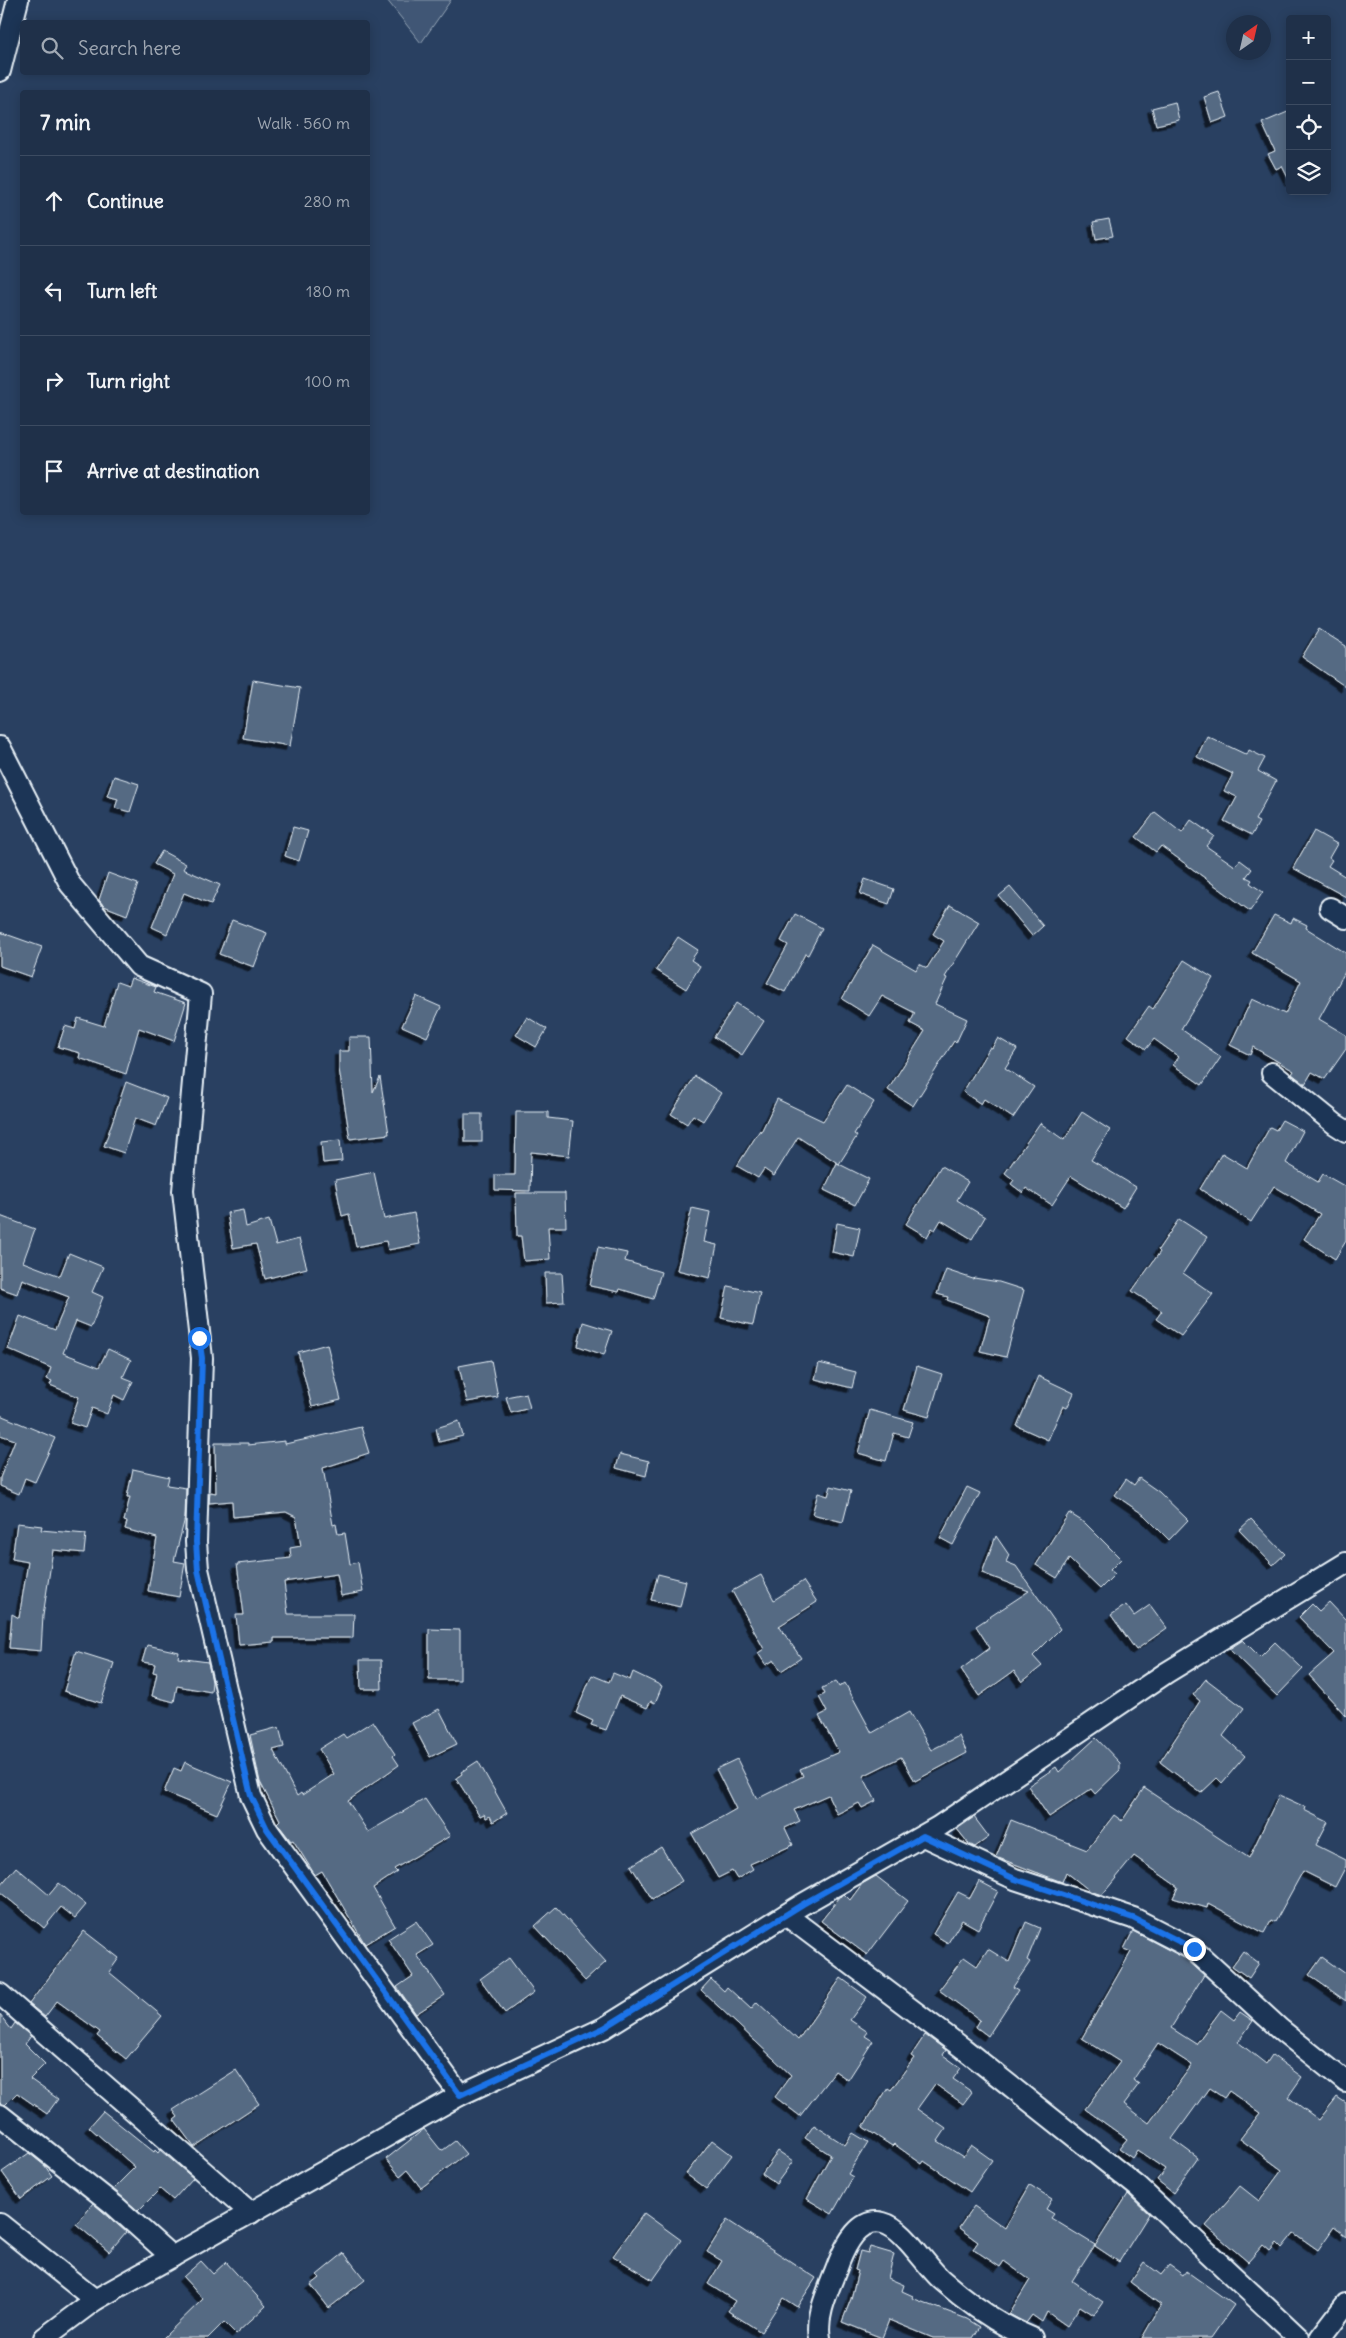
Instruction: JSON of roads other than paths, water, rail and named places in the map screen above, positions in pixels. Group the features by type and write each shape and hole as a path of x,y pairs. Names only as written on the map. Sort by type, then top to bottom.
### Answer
{"street":[{"path":"0,71 18,0"},
{"path":"0,747 70,884 82,899 139,966 201,994 183,1191 202,1358 196,1542 198,1570 251,1796 267,1829 460,2095"},
{"path":"1272,1073 1346,1131"},
{"path":"50,2337 95,2300 460,2095 604,2028 786,1915 923,1836 1166,1673 1346,1563"},
{"path":"923,1836 1015,1879 1133,1918 1194,1949 1280,2029 1346,2082"},
{"path":"786,1915 964,2049 1138,2187 1299,2338"},
{"path":"0,1994 251,2213"},
{"path":"0,2115 114,2206 172,2257"},
{"path":"820,2338 820,2316 846,2243 856,2231 867,2225 883,2223 896,2230 942,2281 1010,2328 1032,2338"},
{"path":"0,2224 95,2300"},
{"path":"1326,2336 1346,2304"}]}
